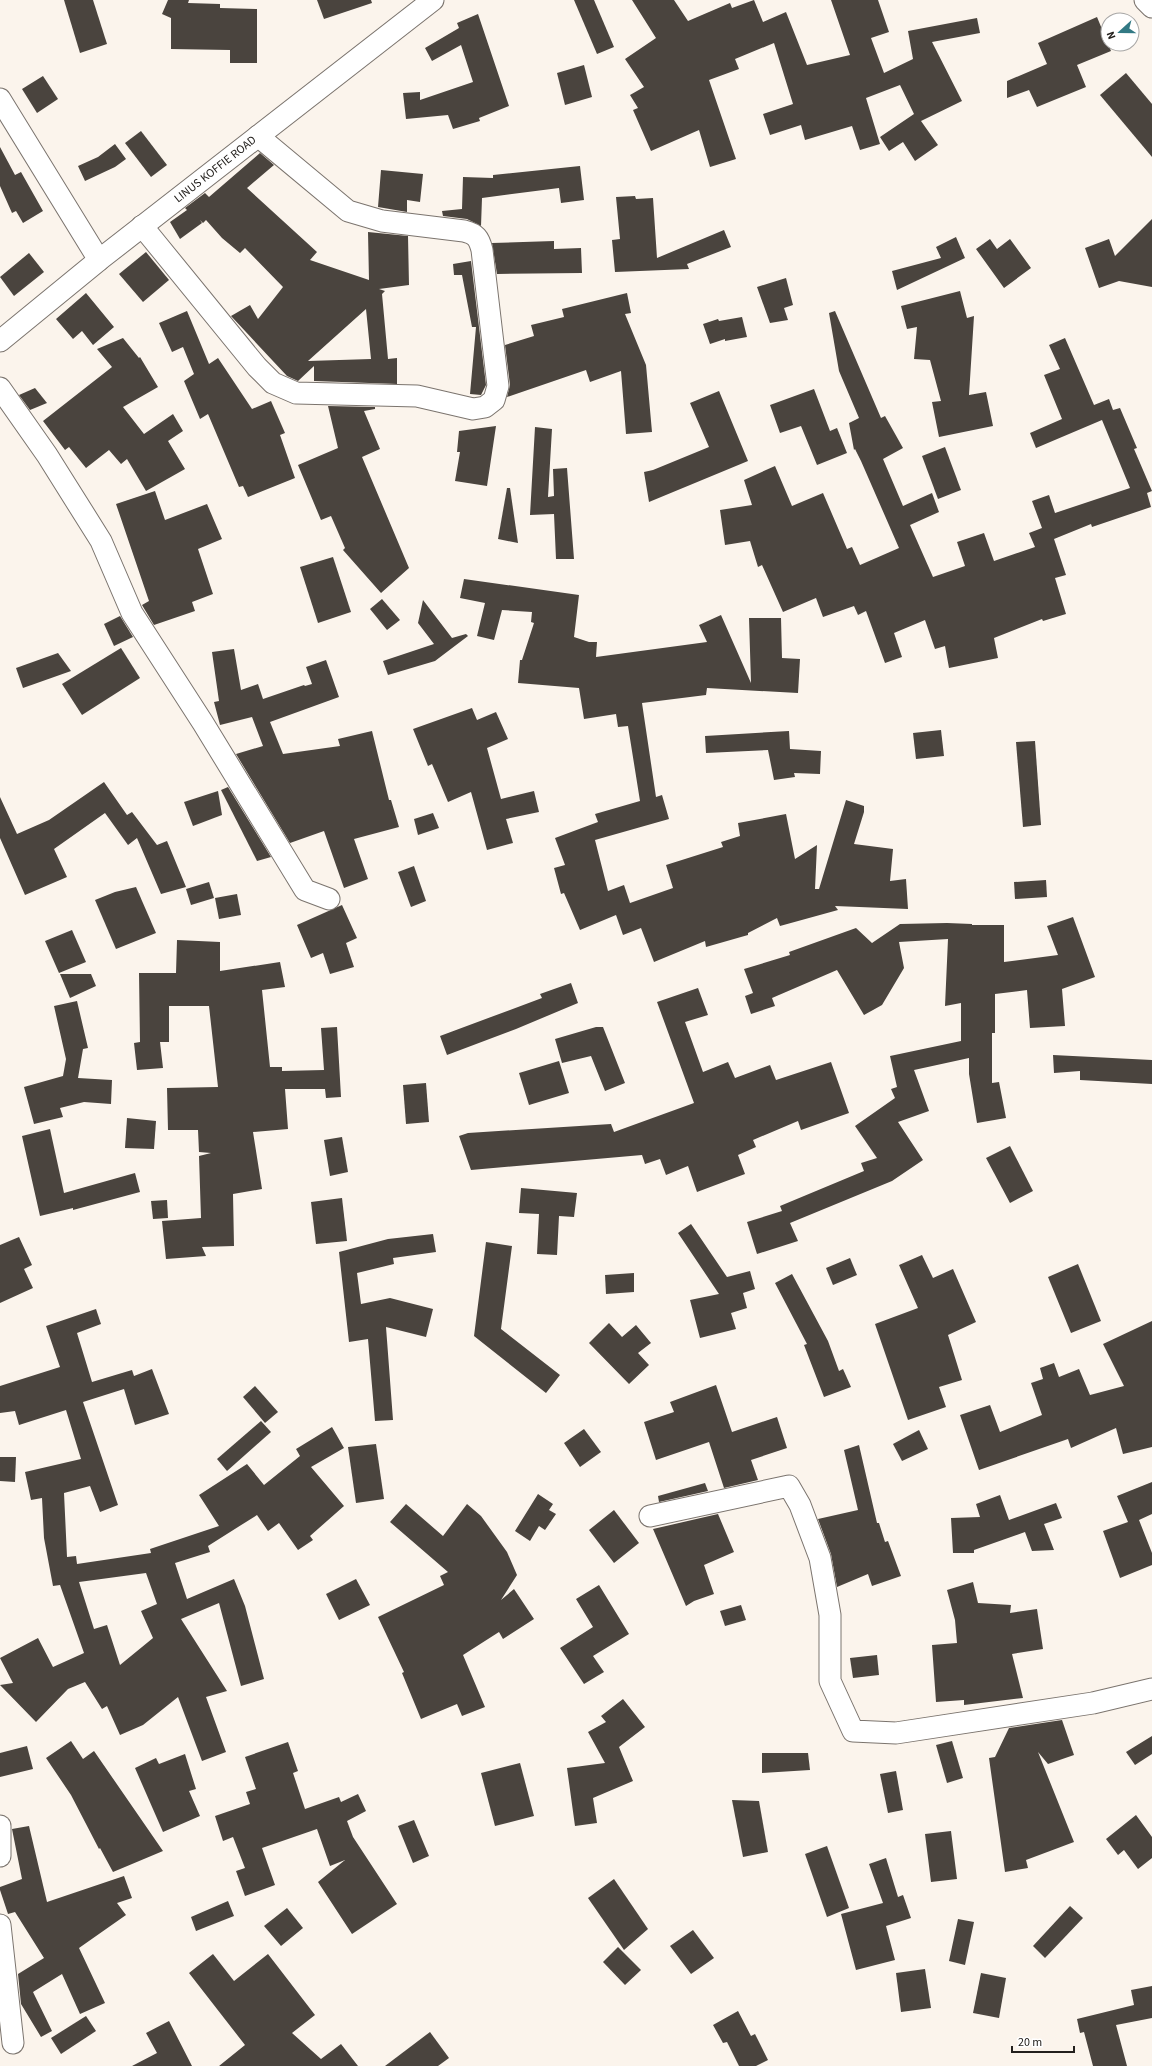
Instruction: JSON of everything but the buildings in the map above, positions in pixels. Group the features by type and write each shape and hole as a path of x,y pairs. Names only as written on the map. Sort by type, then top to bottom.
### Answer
{"street":[{"name":"LINUS KOFFIE ROAD","path":"0,341 142,226 433,0"},
{"path":"1145,0 1152,7"},
{"path":"0,99 99,260"},
{"path":"142,226 257,367 273,383 296,392 418,396 473,408 485,407 494,400 498,386 482,250 478,237 473,233 464,231 382,221 348,211 258,136"},
{"path":"0,388 47,455 101,541 132,613 203,723 305,890 329,899"},
{"path":"650,1516 789,1486 800,1505 820,1558 830,1615 830,1681 853,1731 896,1733 1093,1703 1152,1689"},
{"path":"0,1826 0,1856"},
{"path":"0,1925 14,2043"}]}
